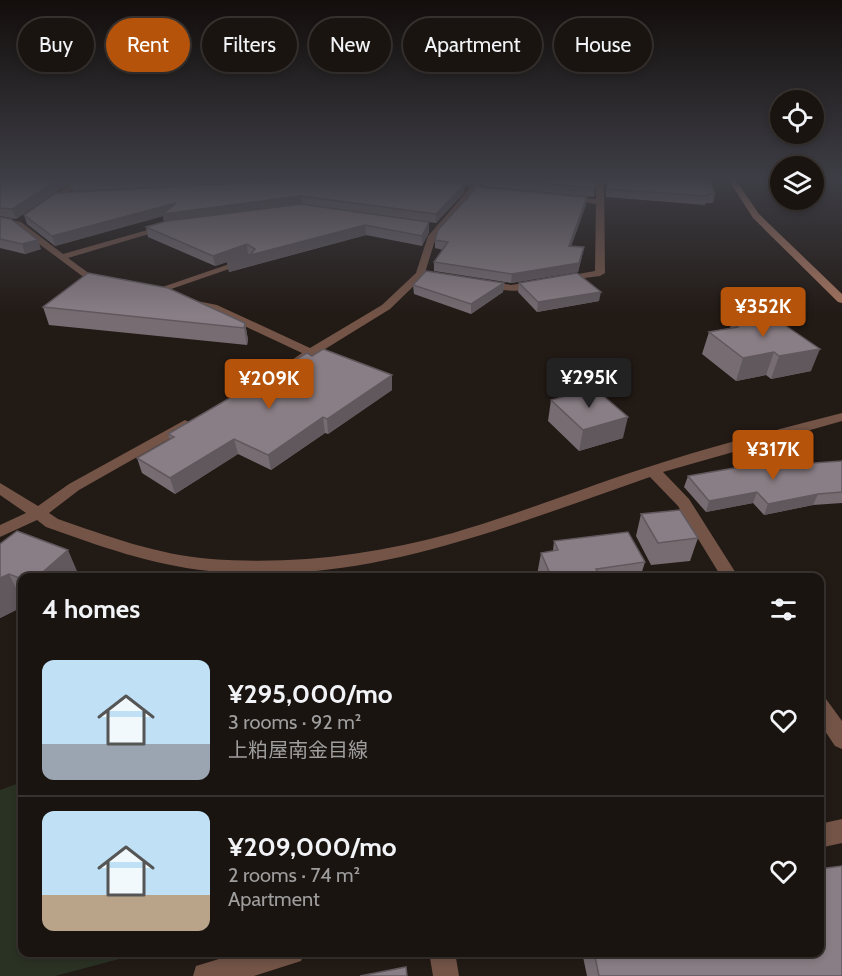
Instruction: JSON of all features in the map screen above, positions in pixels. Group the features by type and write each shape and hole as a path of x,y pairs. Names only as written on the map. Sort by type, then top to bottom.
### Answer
{"main road":[{"path":"765,225 842,300"}],"street":[{"path":"27,225 61,257 100,287 111,289"},
{"path":"61,257 179,225"},
{"path":"281,370 386,307 427,275 432,236 437,225"},
{"path":"556,281 600,273 599,225"},
{"path":"167,299 139,294 249,260"},
{"path":"477,283 512,288 545,282"},
{"path":"179,301 213,307 312,353"},
{"path":"0,531 37,514 74,487 198,417"},
{"path":"0,488 52,523 125,549 172,560 208,565 260,567 316,565 378,556 455,538 653,471 842,417"},
{"path":"653,471 684,502 728,573"},
{"path":"824,712 842,739"},
{"path":"824,835 842,831"},
{"path":"206,976 274,957"},
{"path":"443,957 446,976"}],"green space":[{"path":"18,783 18,957 127,957 55,976 0,976 0,790"}],"building":[{"path":"0,225 18,225 38,240 22,244 0,239"},
{"path":"37,225 95,225 52,236"},
{"path":"155,225 428,225 422,236 365,225 227,261 251,254 255,249 247,244 213,256 146,227"},
{"path":"443,225 577,225 569,246 584,247 579,263 512,274 434,262 448,242 435,240 438,230"},
{"path":"426,271 504,283 471,304 413,285"},
{"path":"88,273 168,288 245,323 244,328 43,307"},
{"path":"577,273 601,292 538,302 519,283"},
{"path":"770,315 820,349 779,356 774,352 743,358 709,332 738,327 732,322"},
{"path":"323,349 392,375 327,419 323,417 268,455 234,439 170,478 137,458 174,437 168,434 307,353 312,356"},
{"path":"594,388 628,417 583,430 551,400"},
{"path":"798,457 800,464 842,461 842,492 818,494 768,504 757,492 709,501 688,476"},
{"path":"680,510 698,538 658,543 641,514"},
{"path":"17,531 68,550 42,573 18,573 18,577 9,574 0,578 0,544"},
{"path":"628,532 645,562 596,569 598,573 550,573 541,553 558,550 554,541"},
{"path":"842,866 842,976 599,976 595,957 824,957 824,868"},
{"path":"406,967 407,976 360,976"}]}
